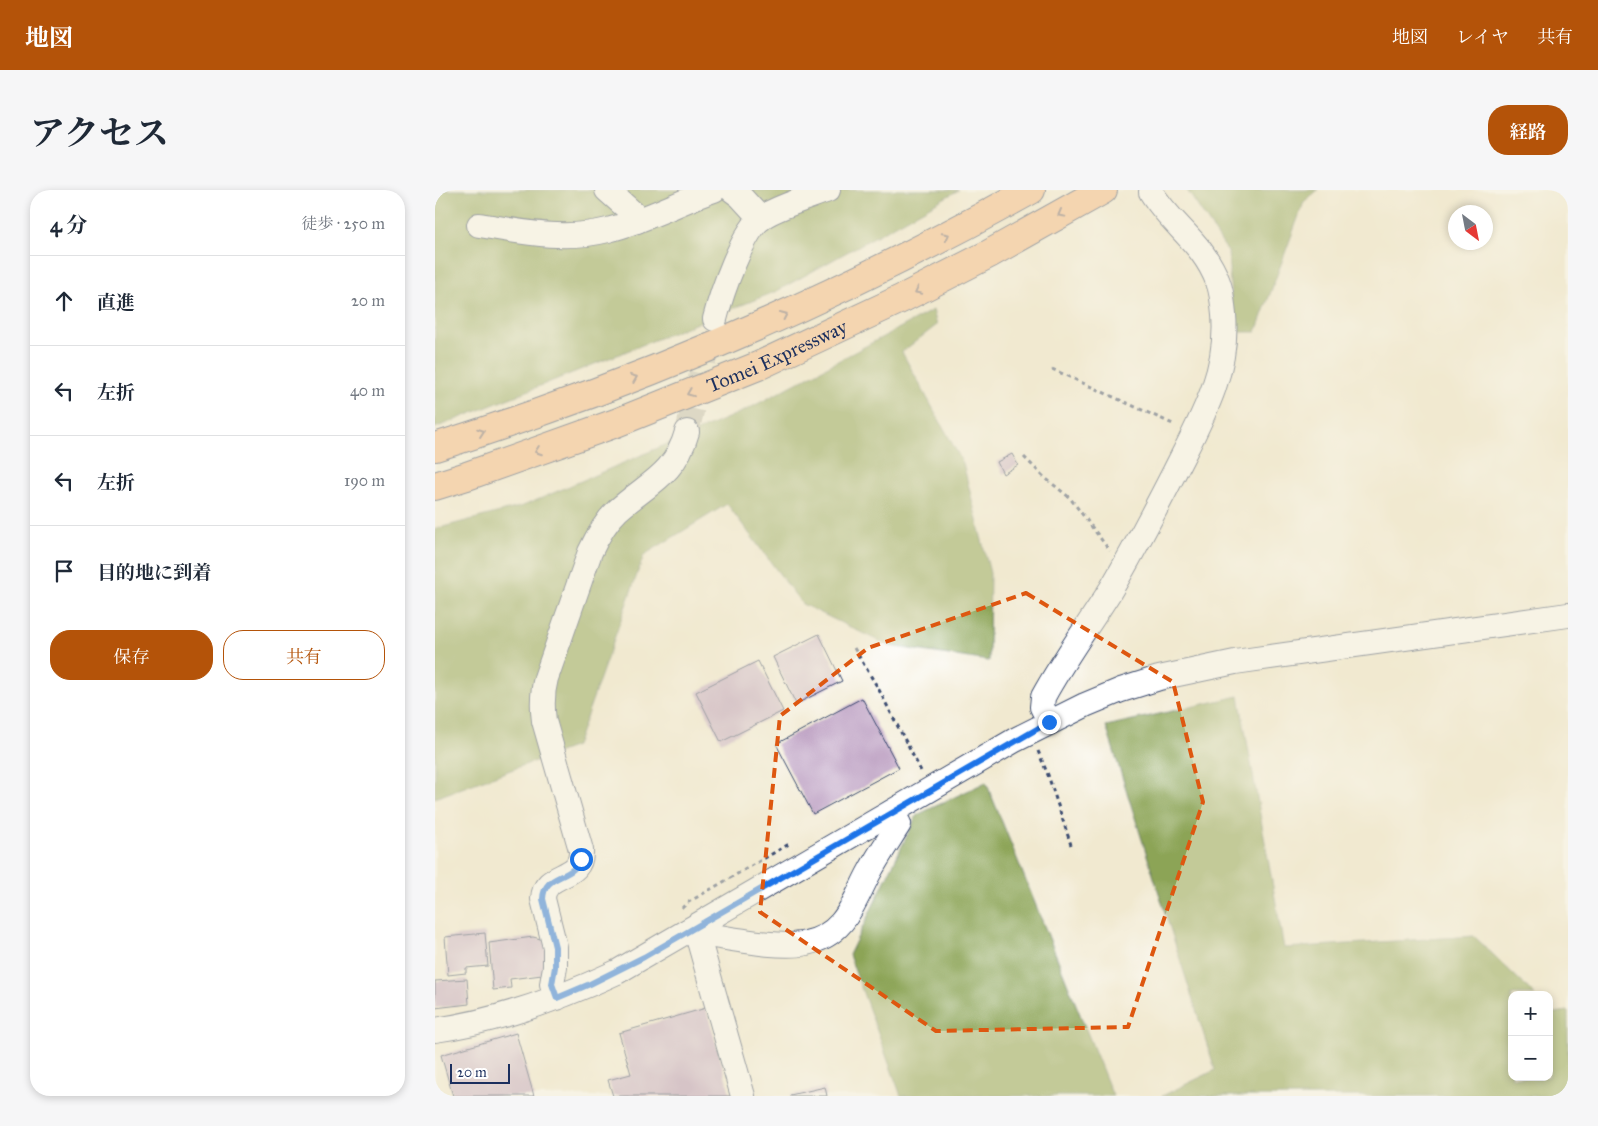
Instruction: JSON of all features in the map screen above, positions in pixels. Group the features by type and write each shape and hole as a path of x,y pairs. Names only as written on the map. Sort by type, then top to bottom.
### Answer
{"highway":[{"name":"Tomei Expressway","path":"435,447 601,391 745,333 887,266 1031,190"},
{"name":"Tomei Expressway","path":"435,486 616,422 758,366 911,294 989,254 1103,190"}],"street":[{"path":"607,190 634,214 637,221"},
{"path":"479,225 559,236 583,235 637,221 714,190"},
{"path":"732,190 761,219"},
{"path":"715,319 722,292 754,224 761,219 828,190"},
{"path":"1049,722 1042,707 1043,697 1125,565 1211,398 1222,360 1224,340 1222,300 1219,284 1205,254 1195,241 1165,212 1151,192"},
{"path":"557,998 552,984 555,967 555,947 543,899 543,891 547,884 578,867 581,859 581,850 544,721 542,707 546,678 590,552 596,540 617,511 668,470 683,446 687,432"},
{"path":"435,1030 506,1015 557,998 695,935 892,812 1028,733 1121,690 1197,669 1255,659 1568,615"},
{"path":"695,935 784,945 806,944 827,936 844,921 856,902 876,861 899,824 892,812"},
{"path":"695,935 743,1096"}],"path":[{"path":"1052,370 1193,434"},
{"path":"1025,457 1044,477 1070,498 1116,560 1125,565"},
{"path":"854,648 878,688 931,790"},
{"path":"1028,733 1048,775 1071,845"}],"highlighted area":[{"path":"1026,593 1173,682 1203,802 1128,1027 936,1031 760,912 780,716 868,648"}],"green space":[{"path":"435,190 959,190 777,291 435,428"},
{"path":"1187,190 1318,190 1304,202 1256,332 1233,332 1228,252"},
{"path":"933,310 937,325 902,352 963,463 990,573 989,661 889,646 802,604 727,504 644,555 576,746 435,798 435,529 523,506 746,410"},
{"path":"1239,696 1284,948 1474,936 1531,991 1508,991 1508,1081 1553,1081 1553,1012 1568,1011 1568,1096 1162,1096 1215,1070 1106,726"},
{"path":"986,782 1113,1096 901,1096 849,955 917,815"}],"building":[{"path":"1012,454 1018,465 1003,474 997,462"},
{"path":"819,634 842,681 796,704 773,657"},
{"path":"758,661 783,711 721,742 696,692"},
{"path":"862,698 899,768 813,814 776,744"},
{"path":"485,933 488,966 466,968 466,973 448,975 445,937"},
{"path":"533,937 545,940 550,974 510,979 511,988 493,990 489,943"},
{"path":"467,979 469,1004 435,1008 435,981"},
{"path":"706,1008 731,1096 613,1096 608,1080 631,1074 619,1033"},
{"path":"516,1033 534,1096 453,1096 441,1055"},
{"path":"825,1087 827,1096 790,1096 790,1095"}],"tunnel":[{"path":"687,432 711,333"}],"route":[{"path":"581,859 578,867 547,884 543,891 543,899 555,947 556,957 552,984 557,998 617,972 644,957 1049,722"}]}
